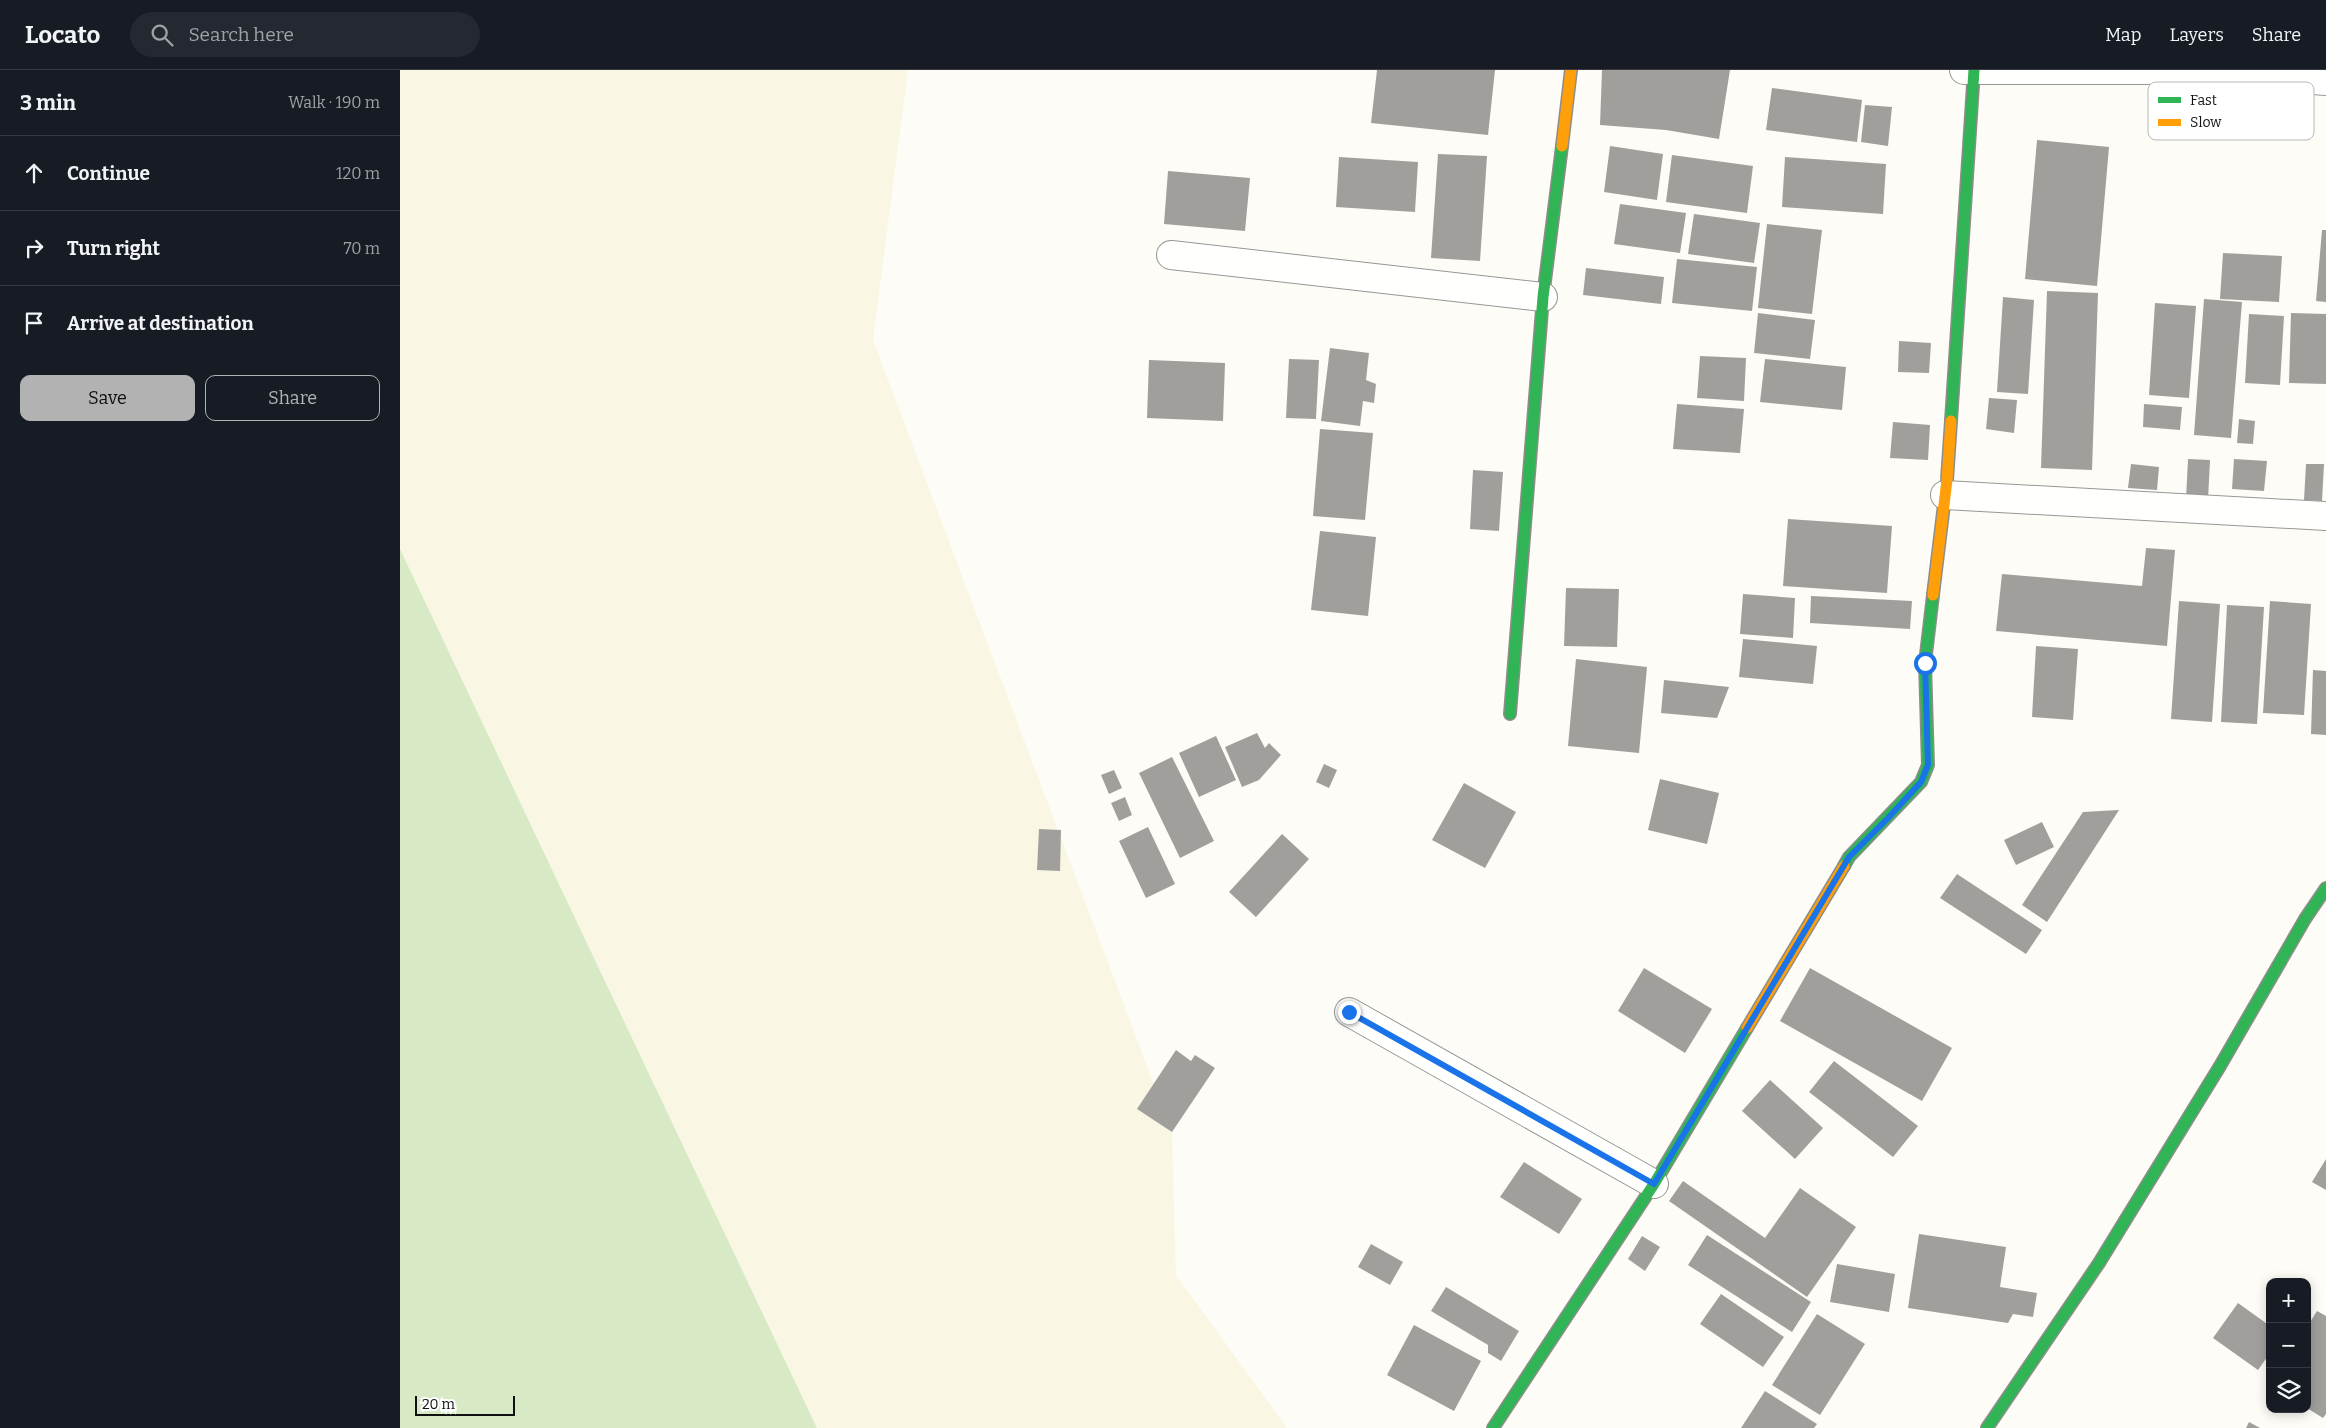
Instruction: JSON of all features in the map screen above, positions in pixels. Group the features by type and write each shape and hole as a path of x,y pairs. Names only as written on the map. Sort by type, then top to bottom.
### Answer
{"street":[{"path":"1510,714 1543,298 1571,70"},
{"path":"1964,70 2179,70 2326,81"},
{"path":"1492,1428 1654,1184 1849,857 1921,782 1928,765 1925,663 1946,495 1974,70"},
{"path":"1171,255 1543,298"},
{"path":"1946,495 2326,516"},
{"path":"1987,1428 2099,1263 2220,1066 2305,919 2326,888"},
{"path":"1349,1012 1654,1184"}],"shaded area":[{"path":"400,70 908,70 873,340 1172,1132 1176,1275 1287,1428 817,1428 400,549"}],"green space":[{"path":"400,549 817,1428 400,1428"}],"building":[{"path":"1377,70 1495,70 1488,135 1371,123"},
{"path":"1602,70 1730,70 1719,139 1666,130 1600,125"},
{"path":"1772,88 1862,100 1857,142 1766,130"},
{"path":"1865,105 1892,107 1888,146 1861,142"},
{"path":"2037,140 2109,147 2097,286 2025,279"},
{"path":"1610,146 1663,154 1657,200 1604,192"},
{"path":"1438,154 1487,156 1480,261 1431,258"},
{"path":"1672,155 1753,166 1747,213 1666,202"},
{"path":"1339,157 1418,162 1415,212 1336,207"},
{"path":"1785,157 1886,164 1883,214 1782,207"},
{"path":"1168,171 1250,178 1245,231 1164,224"},
{"path":"1620,204 1686,213 1680,253 1614,244"},
{"path":"1694,214 1760,223 1754,263 1688,254"},
{"path":"1767,224 1822,230 1812,314 1758,308"},
{"path":"2322,230 2326,230 2326,302 2316,301"},
{"path":"2223,253 2282,256 2279,302 2220,299"},
{"path":"1677,259 1757,267 1752,311 1672,303"},
{"path":"1586,268 1664,277 1661,304 1583,295"},
{"path":"2047,291 2098,293 2092,470 2041,468"},
{"path":"2003,297 2034,300 2028,394 1997,392"},
{"path":"2204,299 2242,302 2231,438 2194,435"},
{"path":"2155,303 2196,306 2189,398 2149,395"},
{"path":"1758,313 1815,320 1810,359 1754,353"},
{"path":"2291,313 2326,314 2326,384 2289,383"},
{"path":"2249,314 2284,316 2280,385 2245,383"},
{"path":"1899,341 1931,343 1929,373 1898,372"},
{"path":"1330,348 1369,353 1366,380 1376,384 1374,403 1363,401 1360,426 1321,421"},
{"path":"1700,356 1746,358 1744,401 1697,398"},
{"path":"1289,359 1319,360 1316,419 1286,418"},
{"path":"1765,359 1846,367 1842,410 1760,402"},
{"path":"1149,360 1225,363 1223,421 1147,418"},
{"path":"1989,398 2017,400 2014,433 1986,429"},
{"path":"1677,404 1744,409 1740,453 1673,449"},
{"path":"2144,404 2182,407 2180,430 2143,427"},
{"path":"2239,419 2255,421 2253,444 2237,443"},
{"path":"1893,422 1930,425 1928,460 1890,458"},
{"path":"1320,429 1373,433 1365,520 1313,516"},
{"path":"2188,459 2210,460 2208,500 2186,499"},
{"path":"2234,459 2267,461 2264,491 2232,489"},
{"path":"2131,464 2159,467 2157,490 2128,488"},
{"path":"2306,464 2324,464 2322,501 2304,500"},
{"path":"1473,470 1503,472 1499,531 1470,529"},
{"path":"1788,519 1892,526 1887,593 1783,586"},
{"path":"1320,531 1376,537 1368,616 1311,610"},
{"path":"2146,548 2175,550 2167,646 1996,631 2002,574 2142,586"},
{"path":"1566,588 1619,589 1617,647 1564,646"},
{"path":"1743,594 1795,598 1793,638 1740,634"},
{"path":"1811,596 1912,601 1910,629 1810,623"},
{"path":"2179,601 2220,604 2212,722 2171,719"},
{"path":"2270,601 2311,604 2304,715 2263,713"},
{"path":"2227,605 2264,607 2257,724 2221,722"},
{"path":"1743,639 1817,646 1813,684 1739,677"},
{"path":"2036,646 2078,649 2073,720 2032,717"},
{"path":"1576,659 1647,667 1639,753 1568,746"},
{"path":"2313,670 2326,671 2326,735 2311,734"},
{"path":"1664,680 1729,687 1717,718 1661,713"},
{"path":"1257,733 1265,748 1269,743 1281,755 1259,780 1242,787 1225,747"},
{"path":"1216,736 1236,780 1199,797 1179,753"},
{"path":"1172,757 1214,841 1180,858 1139,773"},
{"path":"1324,764 1337,770 1329,788 1316,782"},
{"path":"1114,770 1122,788 1109,794 1101,775"},
{"path":"1660,779 1719,793 1707,844 1648,830"},
{"path":"1464,783 1516,812 1485,868 1432,840"},
{"path":"1125,797 1132,815 1119,821 1111,803"},
{"path":"2119,810 2047,922 2022,905 2083,812"},
{"path":"2042,822 2054,847 2016,865 2004,840"},
{"path":"1148,827 1175,884 1146,898 1119,841"},
{"path":"1039,829 1061,830 1060,871 1037,870"},
{"path":"1282,834 1309,859 1256,917 1229,892"},
{"path":"1957,874 2042,930 2026,954 1940,898"},
{"path":"1644,968 1712,1009 1685,1053 1618,1011"},
{"path":"1810,968 1952,1048 1922,1101 1780,1021"},
{"path":"1176,1050 1191,1061 1195,1055 1215,1068 1172,1132 1137,1109"},
{"path":"1834,1061 1918,1126 1893,1157 1809,1092"},
{"path":"1770,1080 1823,1128 1795,1159 1742,1111"},
{"path":"2326,1159 2326,1190 2312,1182"},
{"path":"1524,1162 1582,1199 1559,1234 1500,1197"},
{"path":"1683,1181 1765,1238 1800,1188 1856,1227 1807,1297 1669,1201"},
{"path":"1919,1234 2006,1247 2000,1287 2037,1293 2033,1317 2013,1314 2008,1323 1908,1308"},
{"path":"1707,1235 1811,1302 1792,1332 1688,1265"},
{"path":"1642,1236 1660,1247 1645,1271 1628,1259"},
{"path":"1371,1244 1403,1262 1390,1285 1358,1267"},
{"path":"1837,1264 1895,1274 1889,1312 1830,1302"},
{"path":"1446,1287 1519,1331 1501,1361 1488,1353 1488,1345 1431,1311"},
{"path":"1721,1294 1784,1337 1763,1367 1700,1324"},
{"path":"2238,1303 2266,1323 2266,1359 2258,1370 2213,1338"},
{"path":"2317,1311 2326,1316 2326,1414 2323,1418 2311,1410 2311,1321"},
{"path":"1817,1314 1865,1344 1820,1415 1772,1385"},
{"path":"1414,1325 1481,1361 1454,1411 1387,1375"},
{"path":"1765,1391 1817,1424 1814,1428 1741,1428"},
{"path":"2249,1422 2260,1428 2246,1428"}],"traffic: fast":[{"path":"1951,421 1974,70"},
{"path":"1510,714 1543,297 1562,146"},
{"path":"1844,866 1849,857 1921,782 1928,765 1925,663 1933,595"},
{"path":"1987,1428 2099,1263 2220,1066 2305,919 2326,888"},
{"path":"1493,1428 1654,1184 1747,1028"}],"traffic: slow":[{"path":"1562,146 1571,70"},
{"path":"1933,595 1947,480 1951,421"},
{"path":"1747,1028 1844,866"}],"route":[{"path":"1349,1012 1654,1184 1849,857 1921,782 1928,765 1925,663"}]}
